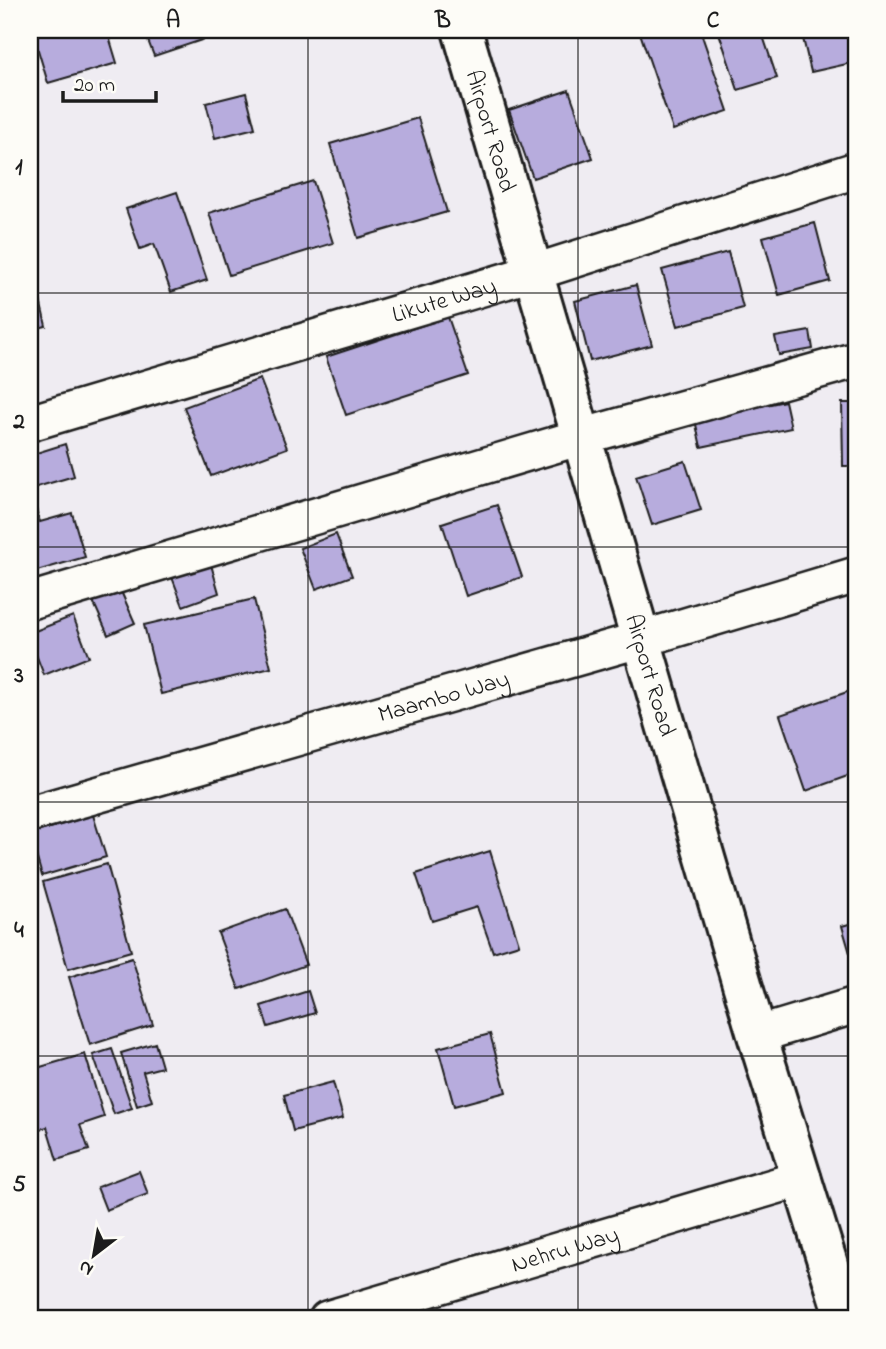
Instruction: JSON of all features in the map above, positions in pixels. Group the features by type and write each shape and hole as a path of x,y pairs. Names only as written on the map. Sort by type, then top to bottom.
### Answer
{"street":[{"name":"Airport Road","path":"462,30 757,1035 845,1319"},
{"name":"Likute Way","path":"30,423 532,273 856,170"},
{"path":"30,601 581,437 856,360"},
{"name":"Maambo Way","path":"30,814 856,575"},
{"path":"757,1035 856,1004"},
{"name":"Nehru Way","path":"327,1319 803,1178"}],"building":[{"path":"32,30 107,30 117,63 48,83"},
{"path":"144,30 215,30 217,35 154,56"},
{"path":"639,30 700,30 728,111 673,130"},
{"path":"718,30 761,30 777,78 738,90"},
{"path":"801,30 856,30 856,62 811,72"},
{"path":"569,90 593,158 533,178 509,110"},
{"path":"246,93 255,128 215,138 206,103"},
{"path":"418,118 447,212 358,238 330,144"},
{"path":"313,181 333,243 229,275 209,213"},
{"path":"177,192 207,280 171,292 154,244 140,249 126,209"},
{"path":"815,223 830,281 779,295 763,237"},
{"path":"728,252 743,308 678,326 662,270"},
{"path":"30,257 46,326 30,330"},
{"path":"636,285 652,345 590,361 575,301"},
{"path":"448,317 468,375 346,415 326,357"},
{"path":"810,331 813,349 779,355 775,337"},
{"path":"260,379 287,448 211,476 184,407"},
{"path":"785,401 791,428 701,447 695,420"},
{"path":"842,403 856,403 856,466 843,466"},
{"path":"65,444 74,476 30,489 30,455"},
{"path":"685,461 701,510 652,525 636,476"},
{"path":"30,490 40,522 72,513 85,557 30,573"},
{"path":"497,505 522,577 466,596 442,523"},
{"path":"336,534 352,576 316,589 300,548"},
{"path":"210,561 219,593 183,606 170,572"},
{"path":"116,580 135,623 108,635 89,592"},
{"path":"254,599 271,668 161,694 144,625"},
{"path":"73,616 89,657 44,675 30,633"},
{"path":"856,689 856,773 806,791 780,715"},
{"path":"93,815 106,857 42,876 30,834"},
{"path":"490,851 519,944 493,952 477,907 432,921 416,874"},
{"path":"30,859 38,883 30,886"},
{"path":"107,864 131,951 68,969 43,882"},
{"path":"285,909 306,965 239,989 218,933"},
{"path":"856,922 856,952 850,953 842,926"},
{"path":"132,958 153,1025 90,1045 69,977"},
{"path":"308,991 315,1013 268,1027 261,1006"},
{"path":"490,1034 506,1092 454,1106 438,1048"},
{"path":"155,1043 162,1067 143,1072 152,1101 137,1106 121,1053"},
{"path":"112,1049 132,1108 114,1114 93,1055"},
{"path":"85,1054 104,1117 80,1125 89,1150 57,1160 47,1127 30,1132 30,1070"},
{"path":"333,1082 343,1118 293,1131 284,1095"},
{"path":"139,1171 148,1194 106,1210 97,1187"}]}
